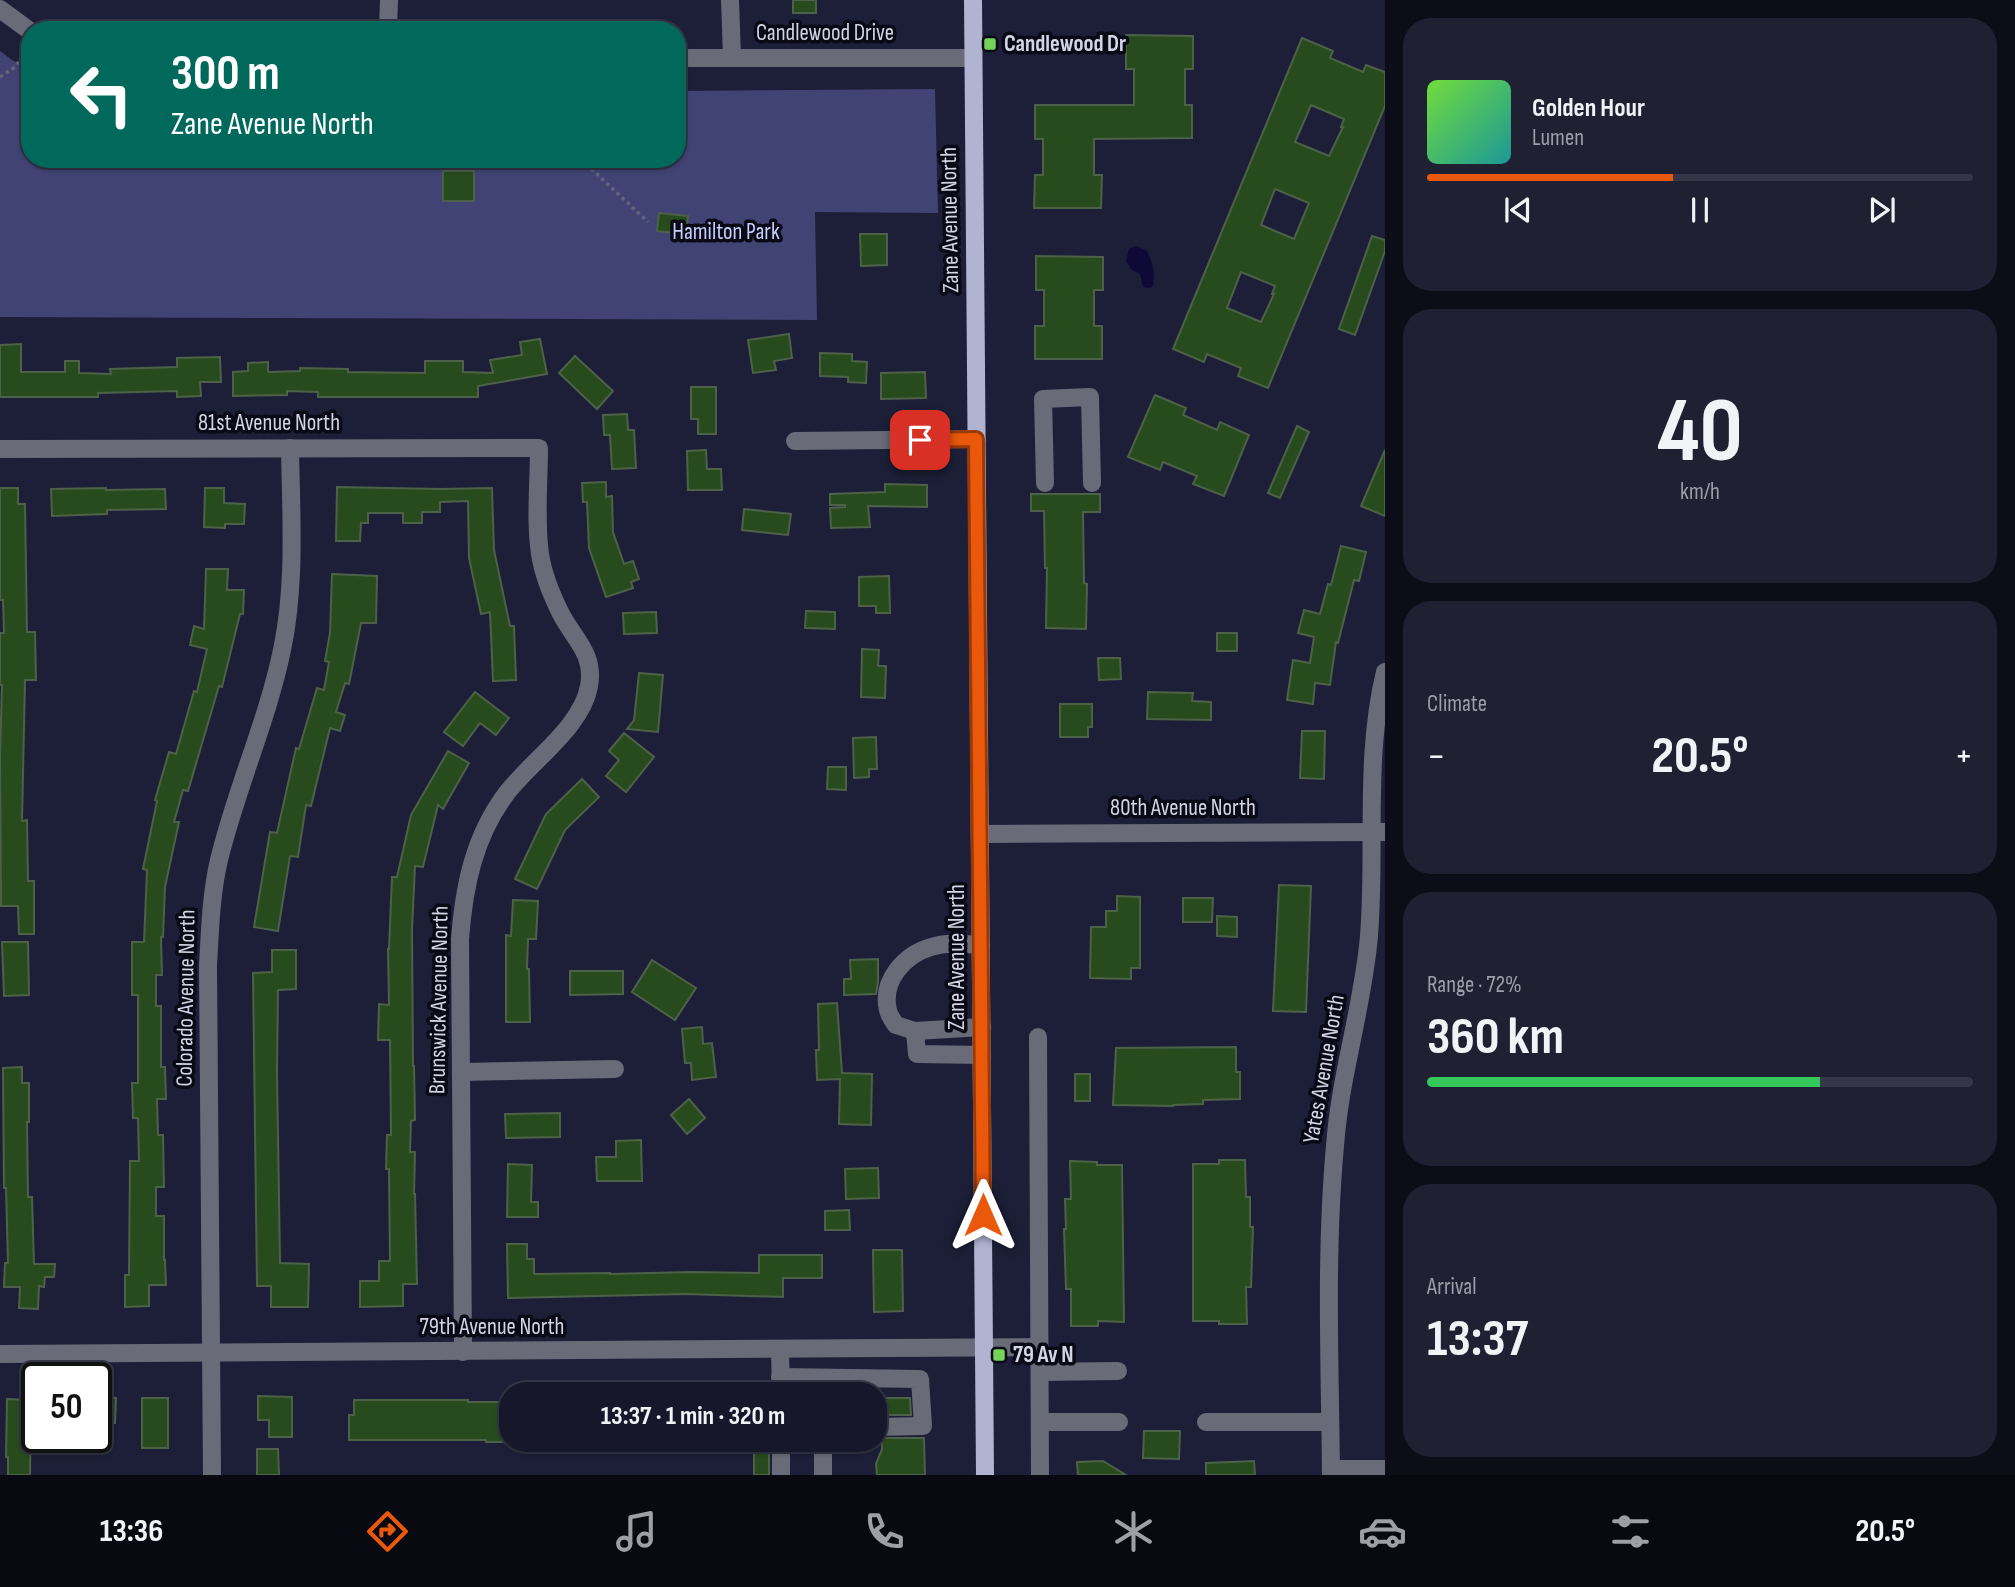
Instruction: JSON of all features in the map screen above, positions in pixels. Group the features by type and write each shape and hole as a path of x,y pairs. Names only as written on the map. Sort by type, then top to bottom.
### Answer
{"main road":[{"name":"Zane Avenue North","path":"973,0 985,1475"}],"street":[{"path":"388,21 389,0"},
{"path":"730,0 732,57"},
{"path":"0,9 21,24"},
{"name":"Candlewood Drive","path":"686,58 973,58"},
{"path":"1045,483 1044,399 1090,397 1092,483"},
{"path":"794,441 976,439"},
{"name":"Colorado Avenue North","path":"212,1475 208,966 211,914 219,862 232,812 271,694 290,607 290,448"},
{"name":"81st Avenue North","path":"0,449 539,448"},
{"name":"Brunswick Avenue North","path":"463,1352 460,939 463,900 471,863 485,828 505,795 575,721 586,702 590,683 589,662 581,642 562,616 540,555 539,448"},
{"name":"Yates Avenue North","path":"1331,1472 1329,1279 1333,1170 1344,1075 1361,999 1369,935 1378,832 1373,738 1385,672"},
{"name":"80th Avenue North","path":"980,834 1378,832"},
{"path":"981,944 950,944 931,947 915,954 900,965 890,980 887,997 888,1012 896,1025 915,1031 982,1027"},
{"path":"915,1031 917,1054 982,1055"},
{"path":"1038,1037 1041,1475"},
{"path":"461,1072 615,1069"},
{"name":"79th Avenue North","path":"0,1353 1039,1347"},
{"path":"780,1350 780,1382"},
{"path":"1040,1372 1118,1371"},
{"path":"873,1382 920,1380 923,1426 887,1427"},
{"path":"1040,1422 1119,1422"},
{"path":"1206,1422 1331,1422"},
{"path":"781,1452 781,1475"},
{"path":"823,1452 823,1475"},
{"path":"1331,1472 1385,1469"}],"path":[{"path":"0,77 20,60"},
{"path":"591,168 648,222"}],"green space":[{"name":"Hamilton Park","path":"0,51 21,64 21,168 686,168 686,91 935,89 938,213 815,212 817,320 0,317"}],"shaded area":[{"path":"1136,246 1147,251 1151,259 1154,277 1153,286 1150,288 1143,287 1140,274 1132,270 1126,261 1129,249"}],"building":[{"path":"793,0 816,0 816,13 793,13"},
{"path":"1126,35 1193,36 1193,69 1185,69 1185,105 1192,105 1192,138 1094,139 1094,175 1102,175 1101,208 1034,208 1035,175 1043,175 1043,139 1035,139 1035,105 1134,105 1134,69 1126,69"},
{"path":"1302,38 1333,51 1330,58 1363,72 1366,65 1385,72 1385,106 1268,388 1238,376 1241,368 1207,354 1204,362 1173,349","holes":["1311,105 1344,119 1329,156 1295,142","1275,189 1309,203 1294,239 1261,225","1241,272 1275,286 1261,322 1227,308"]},
{"path":"443,171 474,171 474,201 443,201"},
{"path":"659,213 688,216 686,234 657,231"},
{"path":"860,234 887,234 887,265 861,266"},
{"path":"1372,236 1385,240 1385,251 1355,335 1339,329"},
{"path":"1036,256 1103,257 1103,290 1094,290 1094,326 1102,326 1102,359 1035,359 1035,326 1044,326 1044,290 1036,290"},
{"path":"789,334 792,358 774,361 776,370 753,373 748,340"},
{"path":"540,339 547,374 478,386 478,397 318,397 318,392 287,391 287,395 233,396 233,372 248,371 248,363 268,362 268,372 300,371 300,368 425,373 425,361 463,361 463,372 493,373 490,360 522,355 520,342"},
{"path":"21,344 21,372 65,372 65,361 79,361 79,373 111,374 110,369 177,367 177,358 220,357 221,382 200,382 201,396 177,397 177,391 98,393 98,397 0,397 0,345"},
{"path":"820,353 852,354 852,361 867,362 866,383 848,382 848,377 820,376"},
{"path":"575,356 613,391 597,409 559,373"},
{"path":"925,372 926,398 881,399 881,373"},
{"path":"691,387 716,387 716,434 698,434 698,419 691,419"},
{"path":"1155,395 1186,408 1183,415 1217,430 1220,422 1249,435 1224,496 1193,484 1197,476 1163,462 1160,470 1128,457"},
{"path":"627,414 628,430 634,430 636,468 612,469 610,435 604,435 603,415"},
{"path":"1297,426 1309,432 1280,498 1268,493"},
{"path":"706,450 707,469 721,469 722,490 688,490 687,451"},
{"path":"1385,450 1385,516 1361,506"},
{"path":"606,482 606,497 612,496 613,532 624,564 633,561 639,579 631,582 633,588 606,597 589,548 587,502 583,502 582,483"},
{"path":"885,484 927,485 927,507 868,506 870,527 831,528 830,508 845,505 830,505 830,494 885,492"},
{"path":"337,487 492,488 494,550 510,626 514,626 516,680 493,681 490,612 481,614 469,558 468,501 440,502 440,512 422,512 422,523 403,523 403,513 368,513 368,523 361,523 360,541 336,541"},
{"path":"0,488 18,488 18,504 25,504 27,632 35,632 36,680 25,680 22,821 27,820 28,881 34,881 34,934 19,934 18,906 1,906 0,633 4,633 3,600 0,600"},
{"path":"205,488 224,488 224,503 245,504 244,524 225,524 225,528 204,527"},
{"path":"51,489 165,489 166,509 107,510 107,514 52,516"},
{"path":"1031,494 1100,494 1100,512 1083,512 1084,583 1087,584 1086,629 1046,628 1044,511 1031,511"},
{"path":"744,509 791,514 788,535 742,530"},
{"path":"1341,546 1366,552 1359,581 1354,580 1338,643 1336,642 1330,685 1315,683 1313,704 1287,700 1293,660 1310,663 1314,637 1298,633 1304,610 1320,614"},
{"path":"206,569 228,569 227,590 244,590 243,614 240,614 222,687 219,686 188,791 183,790 174,822 179,822 165,887 161,937 162,975 156,975 156,1006 161,1006 161,1067 165,1067 166,1099 157,1099 158,1135 163,1135 164,1187 156,1187 156,1216 164,1216 166,1285 149,1285 149,1306 125,1307 125,1275 129,1275 130,1161 139,1161 138,1118 133,1118 132,1083 138,1083 138,995 132,995 132,942 144,942 147,870 143,869 157,801 155,800 169,752 176,754 194,691 197,692 207,649 190,645 194,626 204,629"},
{"path":"332,574 377,576 376,623 361,623 349,684 345,683 336,712 345,715 340,731 330,728 311,806 306,805 298,857 290,856 278,931 254,927 270,832 277,833 296,748 299,749 317,688 324,690 329,662 325,661 330,633"},
{"path":"889,576 890,613 876,613 876,606 859,606 859,577"},
{"path":"806,611 835,612 835,629 805,628"},
{"path":"656,612 657,633 624,634 623,613"},
{"path":"1217,633 1237,633 1237,651 1217,651"},
{"path":"862,649 879,650 878,666 886,666 885,698 861,697"},
{"path":"1098,658 1120,658 1121,679 1099,680"},
{"path":"639,673 663,675 658,732 627,729 634,720"},
{"path":"475,692 509,718 496,735 480,723 463,746 444,732"},
{"path":"1148,692 1193,693 1192,701 1211,702 1211,720 1147,719"},
{"path":"1060,704 1092,704 1092,727 1088,727 1088,737 1060,737"},
{"path":"1302,731 1325,731 1324,779 1300,778"},
{"path":"624,733 654,757 626,792 606,776 619,760 609,751"},
{"path":"876,737 877,769 869,769 869,777 854,778 853,738"},
{"path":"448,751 469,763 443,809 438,805 423,867 415,866 412,930 415,1120 411,1121 410,1152 415,1152 417,1284 403,1284 403,1306 360,1307 360,1281 379,1281 379,1261 390,1261 389,1169 386,1169 387,1135 391,1135 390,1040 378,1040 379,1004 389,1005 388,949 392,877 397,877 411,815"},
{"path":"828,767 846,767 846,790 827,789"},
{"path":"582,779 599,797 565,830 537,889 515,879 546,814"},
{"path":"1279,885 1311,886 1306,1012 1273,1011"},
{"path":"1117,896 1140,897 1140,968 1131,968 1131,979 1090,978 1091,927 1106,927 1106,911 1117,911"},
{"path":"1183,898 1213,898 1212,922 1183,922"},
{"path":"513,900 538,901 536,939 528,939 530,1022 506,1022 506,935 511,936"},
{"path":"1217,916 1237,917 1237,937 1217,936"},
{"path":"2,942 28,942 29,995 4,996"},
{"path":"272,950 296,950 296,989 278,990 280,1263 309,1264 308,1307 271,1307 271,1286 257,1286 253,973 272,972"},
{"path":"878,959 876,994 844,995 844,979 851,979 850,960"},
{"path":"652,960 696,988 675,1020 632,992"},
{"path":"570,971 623,971 623,994 570,995"},
{"path":"837,1003 842,1073 872,1074 871,1125 839,1124 840,1079 817,1080 818,1004"},
{"path":"702,1027 703,1044 712,1043 716,1077 692,1080 691,1063 685,1063 682,1029"},
{"path":"1236,1047 1240,1099 1203,1100 1203,1104 1173,1106 1113,1105 1116,1048"},
{"path":"22,1067 22,1083 29,1083 28,1197 32,1197 34,1264 55,1264 54,1277 45,1277 44,1287 39,1286 38,1309 19,1308 20,1287 4,1287 5,1263 8,1263 3,1068"},
{"path":"1075,1074 1090,1074 1090,1101 1075,1101"},
{"path":"689,1099 705,1118 687,1134 671,1115"},
{"path":"560,1113 560,1137 506,1138 505,1114"},
{"path":"641,1140 642,1181 597,1181 596,1157 616,1157 616,1141"},
{"path":"1219,1160 1245,1160 1246,1197 1250,1197 1250,1227 1253,1227 1251,1287 1246,1287 1247,1324 1193,1321 1193,1164 1219,1164"},
{"path":"1070,1161 1122,1165 1124,1322 1098,1321 1098,1326 1071,1326 1071,1289 1066,1289 1064,1229 1065,1199 1071,1199"},
{"path":"508,1164 532,1165 531,1202 538,1202 538,1217 507,1217"},
{"path":"878,1168 879,1198 846,1199 845,1169"},
{"path":"849,1210 850,1230 825,1230 825,1211"},
{"path":"507,1244 527,1244 527,1259 534,1259 534,1274 759,1273 759,1255 822,1255 822,1278 783,1278 783,1297 685,1294 508,1298"},
{"path":"873,1250 902,1250 903,1311 874,1312"},
{"path":"258,1396 292,1397 292,1437 269,1437 269,1420 258,1420"},
{"path":"112,1398 116,1398 115,1423 112,1423"},
{"path":"142,1398 168,1398 168,1448 142,1448"},
{"path":"887,1398 910,1398 911,1415 887,1415"},
{"path":"7,1399 21,1400 21,1453 30,1453 30,1475 8,1475"},
{"path":"354,1400 499,1402 499,1442 349,1440 349,1415 354,1415"},
{"path":"1144,1431 1180,1431 1179,1459 1143,1458"},
{"path":"887,1438 924,1438 925,1475 877,1475 876,1464 881,1452 887,1452"},
{"path":"257,1449 278,1449 279,1475 257,1475"},
{"path":"754,1452 769,1452 769,1475 754,1475"},
{"path":"1103,1461 1126,1475 1078,1475 1077,1462"},
{"path":"1254,1461 1255,1475 1206,1475 1206,1463"}],"place":[{"name":"Candlewood Dr","path":"990,44"},
{"name":"79 Av N","path":"999,1355"}],"route":[{"path":"920,440 976,439 983,1215"}]}
